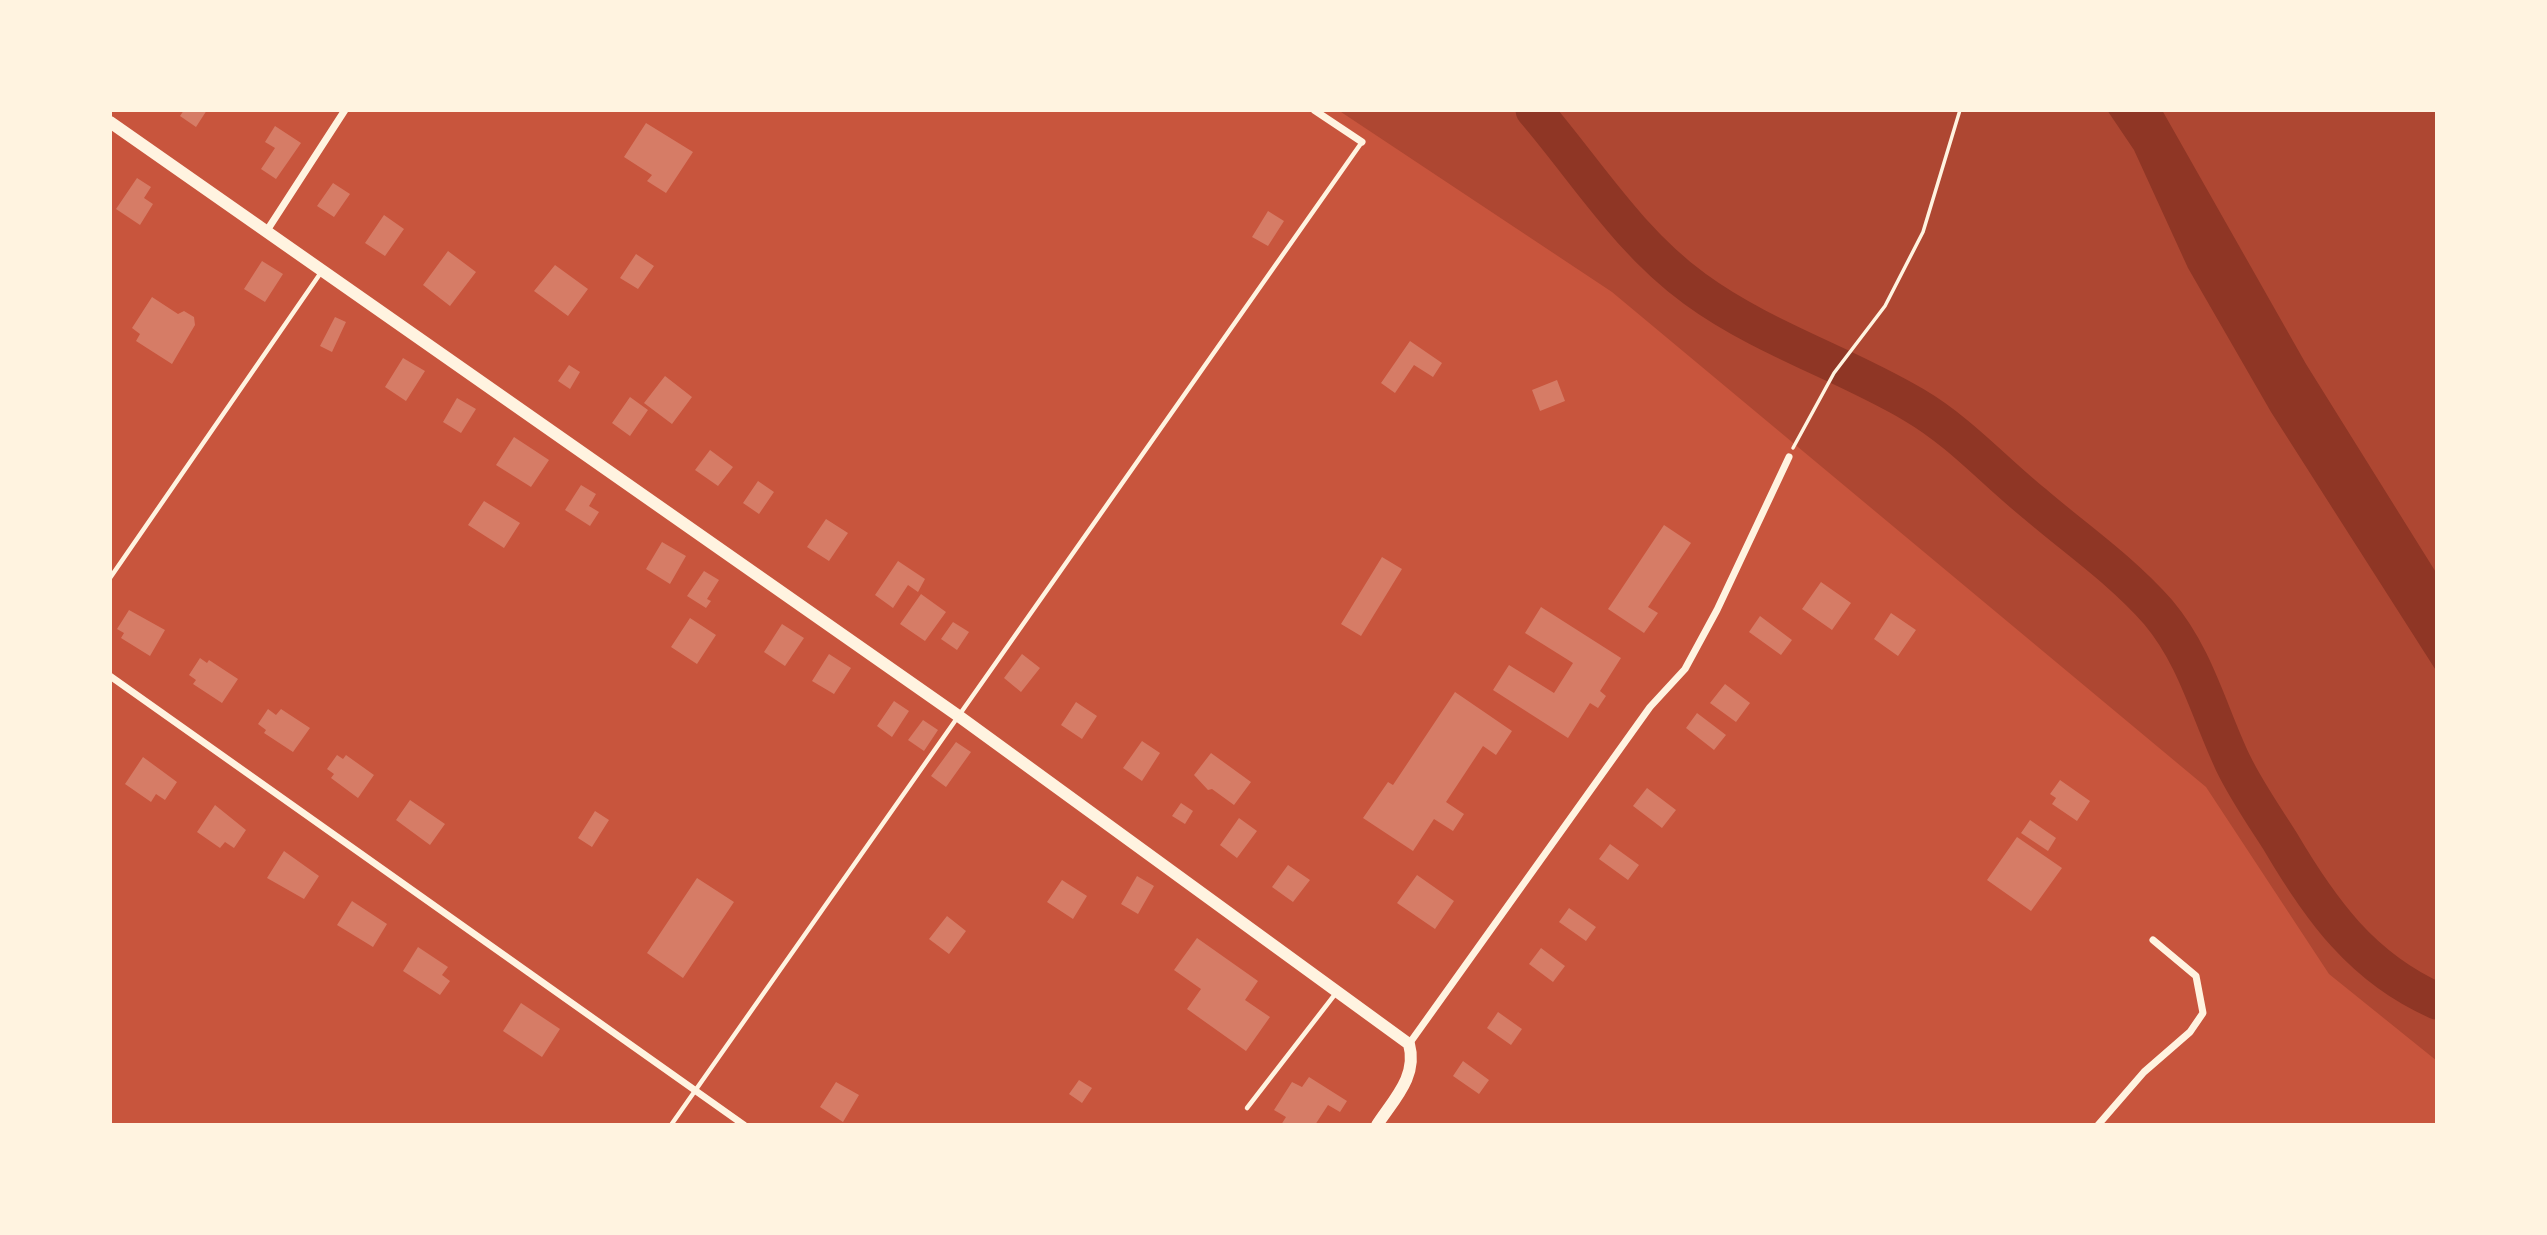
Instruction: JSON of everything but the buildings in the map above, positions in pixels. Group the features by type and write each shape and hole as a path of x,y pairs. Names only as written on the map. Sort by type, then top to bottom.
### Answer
{"street":[{"path":"266,232 345,110"},
{"path":"1314,110 1362,142"},
{"path":"110,122 960,718 1338,989 1409,1044 1413,1059 1410,1075 1377,1125"},
{"path":"1409,1044 1650,707 1685,668 1717,610 1788,457"},
{"path":"110,676 744,1125"},
{"path":"2098,1125 2144,1072 2190,1032 2203,1013 2196,976 2153,940"}],"lane":[{"path":"671,1125 960,718 1362,142"},
{"path":"110,578 322,271"},
{"path":"1247,1108 1338,989"}],"path":[{"path":"1788,457 1834,373 1885,306 1923,232 1960,110"}],"shaded area":[{"path":"1338,110 1516,110 1639,261 1657,241 1549,110 2437,110 2437,1061 2329,974 2206,787 1612,292"},
{"path":"2107,110 2162,110 2306,364 2437,574 2437,672 2271,412 2188,268 2134,150"}],"waterway":[{"path":"1534,110 1609,204 1671,270 1695,289 1748,322 1887,390 1931,416 1962,439 2144,597 2171,629 2182,647 2238,773 2327,913 2345,934 2386,972 2437,1001"}]}
